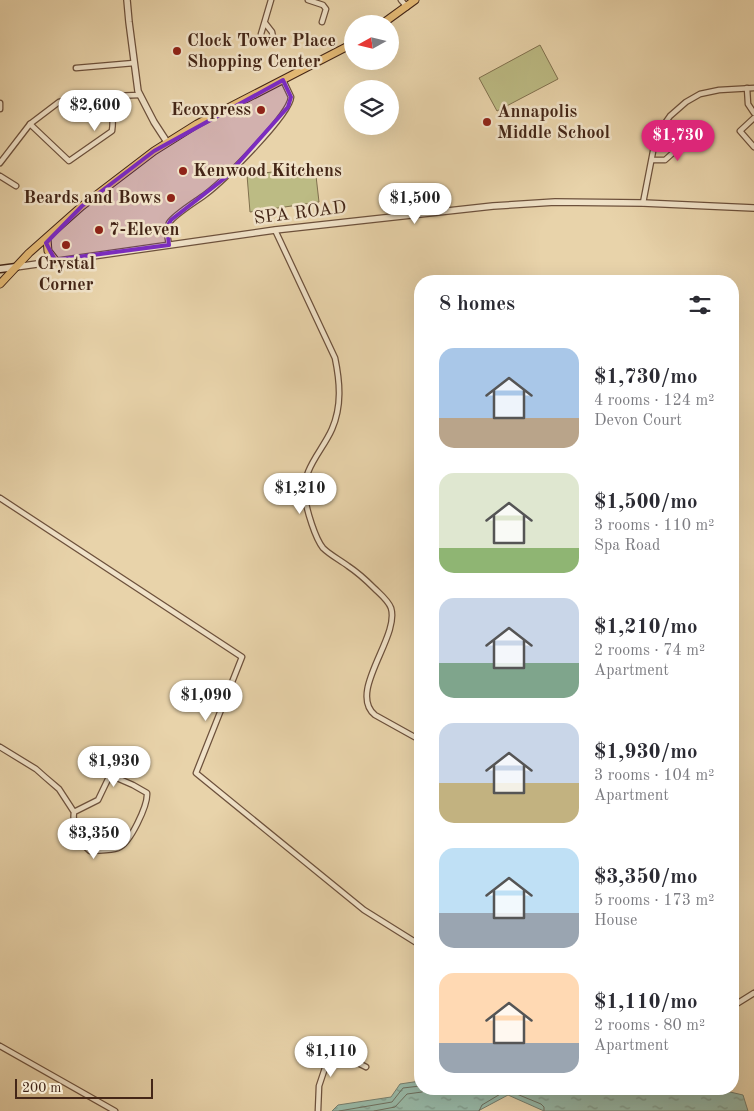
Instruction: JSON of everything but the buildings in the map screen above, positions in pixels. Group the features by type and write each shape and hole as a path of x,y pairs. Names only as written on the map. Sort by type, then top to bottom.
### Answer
{"main road":[{"path":"394,15 415,0"},
{"path":"0,284 16,266 109,184 167,142 344,48"},
{"path":"47,239 48,251 55,260"},
{"name":"SPA ROAD","path":"0,269 16,266"}],"street":[{"path":"128,0 134,63 140,95 167,142"},
{"path":"264,23 271,0"},
{"path":"308,0 323,5 326,9 322,22"},
{"path":"400,0 407,6"},
{"path":"76,68 134,63"},
{"path":"169,245 167,227 171,220 225,178 264,138 288,107 291,97 283,80"},
{"path":"747,88 748,104 754,113"},
{"path":"643,203 656,136 670,116 686,102 700,94 718,90 754,88"},
{"path":"0,164 30,124 59,102 104,96 140,95"},
{"path":"30,124 69,161 112,132 112,110 104,96"},
{"path":"0,103 0,109"},
{"path":"754,118 740,131 754,147"},
{"path":"652,160 665,160 693,135"},
{"path":"0,176 16,186"},
{"name":"SPA ROAD","path":"16,266 275,230 493,206 555,202 643,203 754,208"},
{"path":"275,230 335,358 339,381 339,405 334,422 314,457 306,482 305,498 308,512 322,546 371,586 385,599 391,610 392,620 367,691 367,703 369,710 374,715 414,737"},
{"path":"0,498 242,657 196,773 364,910 414,941"},
{"path":"0,747 36,769 59,789 74,812 73,818 82,845 90,851 118,849 124,845 147,800 147,793 133,784 110,775 98,800 74,812"},
{"path":"739,1002 754,994"},
{"path":"0,1046 115,1111"},
{"path":"318,1111 319,1086 326,1065 332,1060 348,1058 366,1067"},
{"path":"96,1099 109,1111"}],"highlighted area":[{"path":"283,80 291,97 288,107 225,178 171,220 167,227 169,245 55,260 46,243 82,206 154,151"}],"shaded area":[{"path":"540,45 558,79 497,111 479,78"},
{"path":"315,167 319,202 250,212 247,175"}],"water":[{"path":"414,1082 414,1095 508,1095 478,1111 332,1111 338,1105 391,1097 400,1084"},
{"path":"739,1094 743,1095 748,1111 544,1111 508,1095"}],"place":[{"name":"Clock Tower Place Shopping Center","path":"177,51"},
{"name":"Ecoxpress","path":"261,110"},
{"name":"Annapolis Middle School","path":"487,122"},
{"name":"Kenwood Kitchens","path":"183,171"},
{"name":"Beards and Bows","path":"171,198"},
{"name":"7-Eleven","path":"99,230"},
{"name":"Crystal Corner","path":"66,245"}]}
